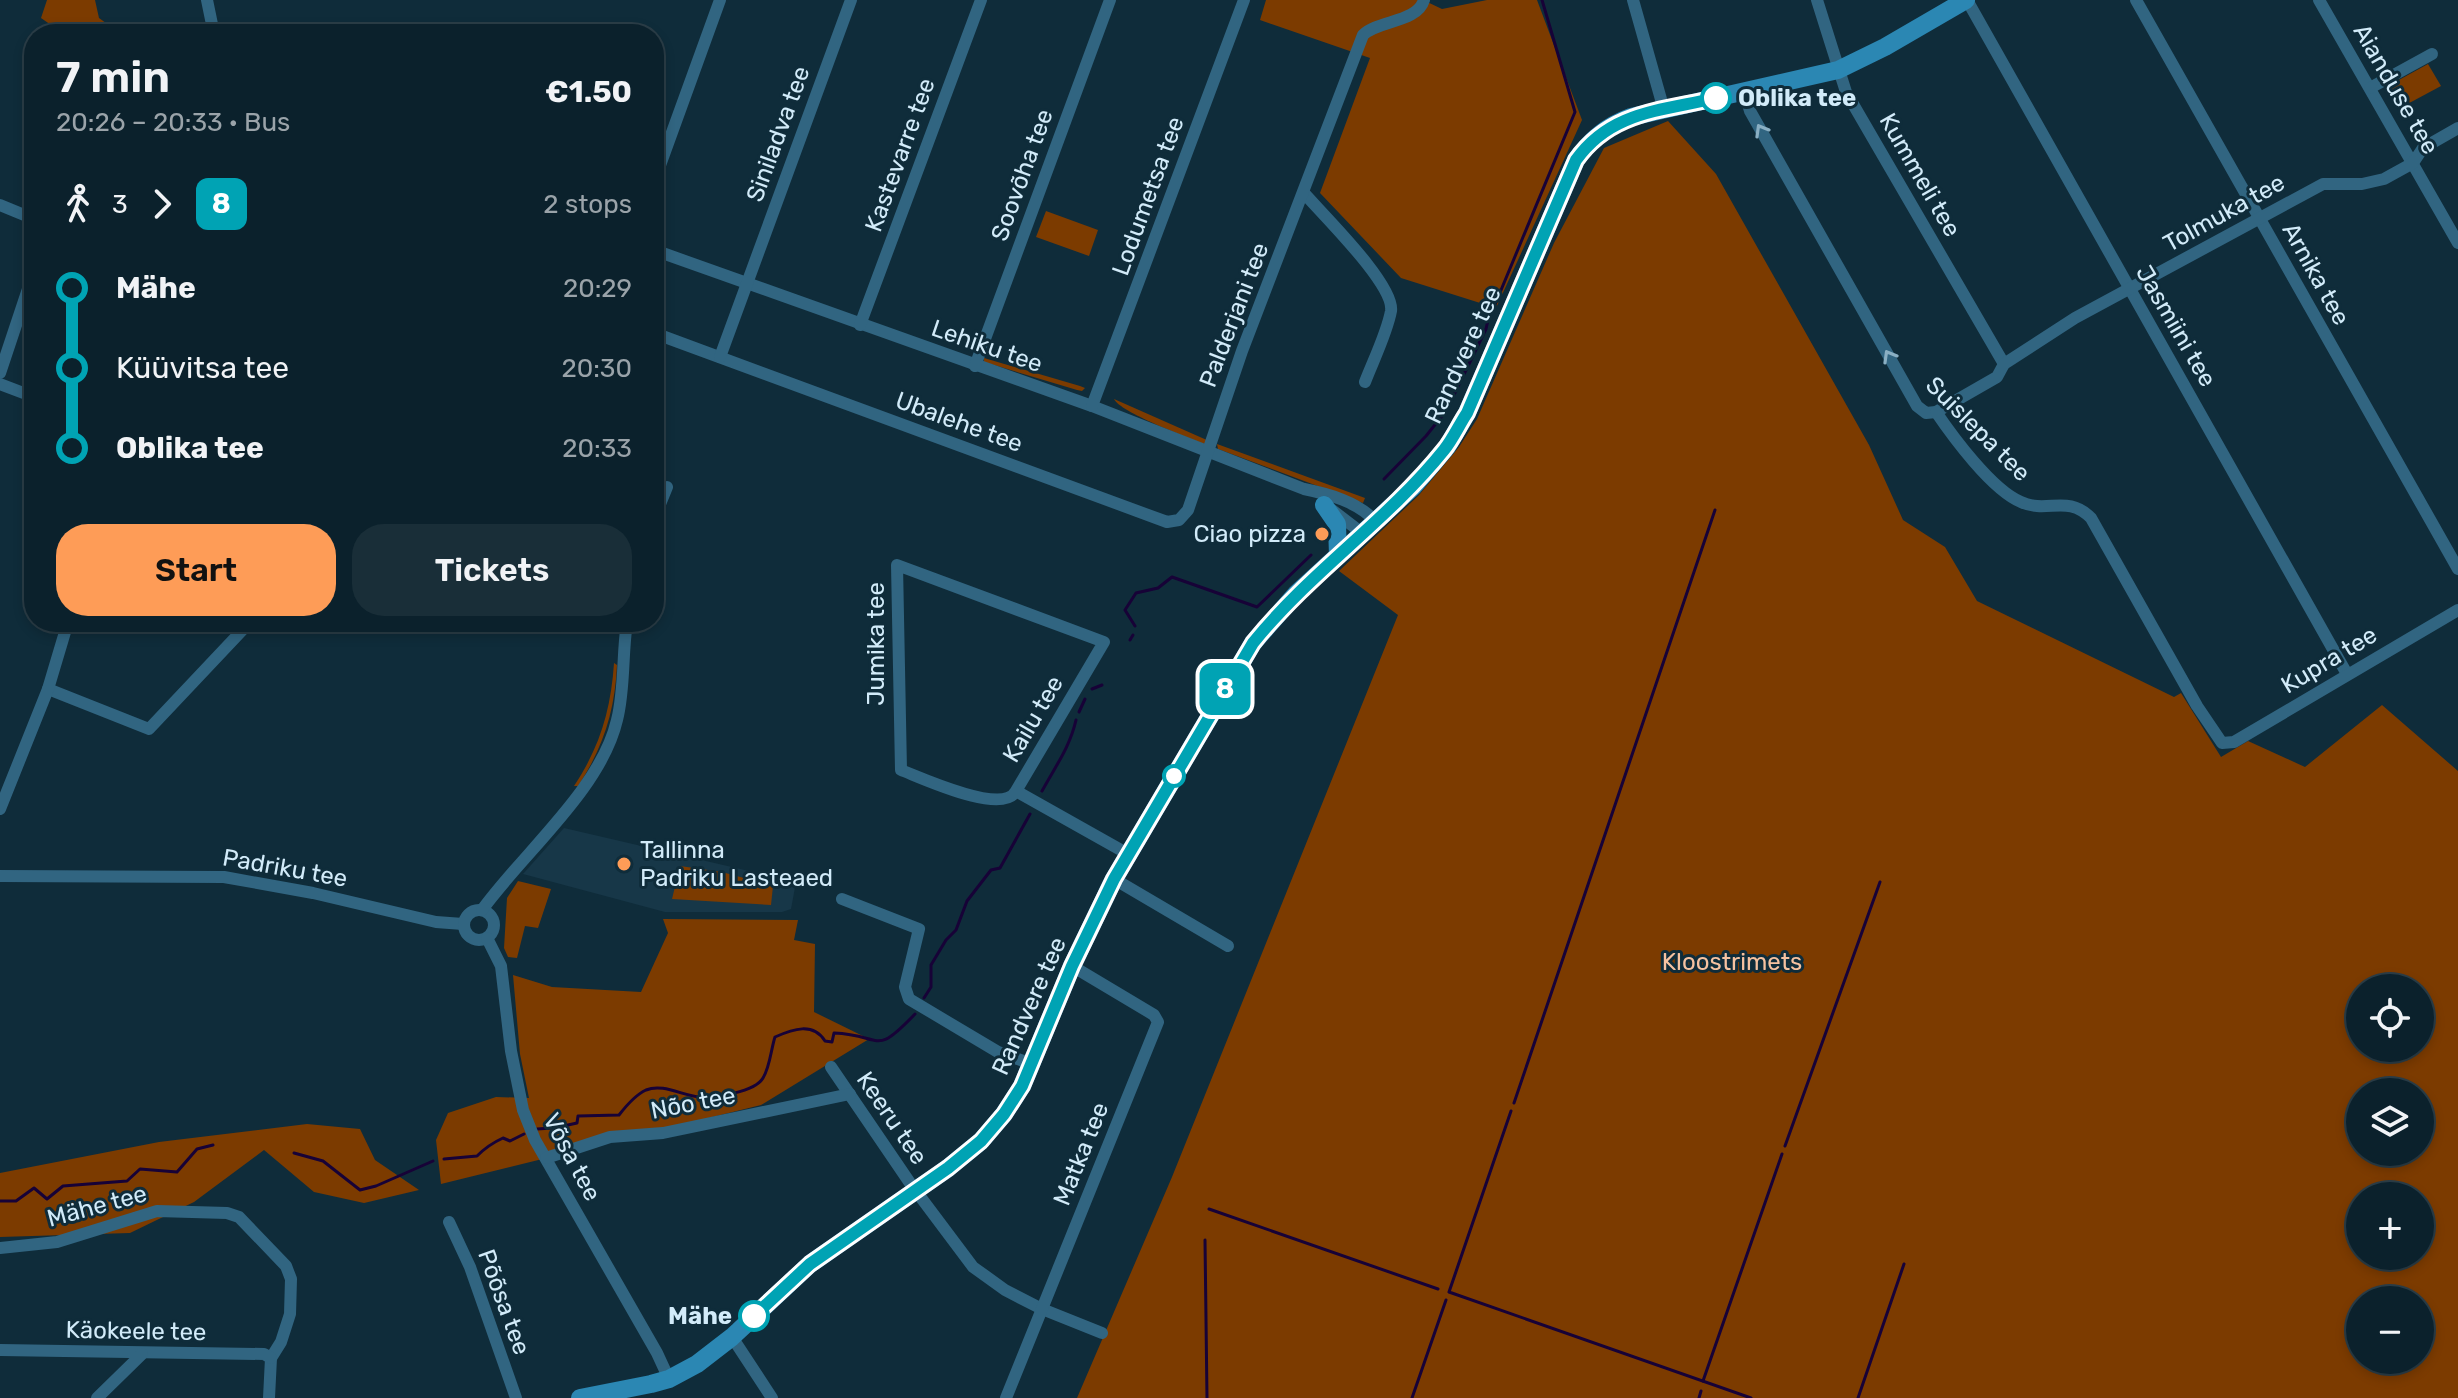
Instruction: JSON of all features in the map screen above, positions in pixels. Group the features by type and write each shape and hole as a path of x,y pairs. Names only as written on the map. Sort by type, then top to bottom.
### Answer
{"main road":[{"name":"Randvere tee","path":"582,1398 631,1390 669,1379 697,1364 732,1337 810,1264 981,1141 1004,1114 1022,1086 1072,966 1114,879 1253,643 1296,594 1414,486 1467,413 1576,160 1595,137 1613,125 1664,110 1838,70 1967,0"},
{"path":"1324,505 1337,524 1338,556"}],"street":[{"path":"207,0 212,24"},
{"path":"664,154 720,0"},
{"name":"Siniladva tee","path":"746,283 851,0"},
{"name":"Kastevarre tee","path":"860,325 981,0"},
{"name":"Soovõha tee","path":"975,366 1110,0"},
{"name":"Lodumetsa tee","path":"1092,406 1244,0"},
{"name":"Palderjani tee","path":"1208,453 1242,351 1363,35 1370,28 1411,14 1421,7 1424,0"},
{"path":"1633,0 1664,110"},
{"name":"Kummeli tee","path":"1817,0 1846,92 2004,364"},
{"name":"Jasmiini tee","path":"1967,0 2347,674"},
{"name":"Arnika tee","path":"2136,0 2458,569"},
{"name":"Aianduse tee","path":"2319,0 2458,243"},
{"path":"2370,88 2432,54"},
{"name":"Suislepa tee","path":"1744,91 1750,111 1917,406 1926,413 1936,412 1961,449 2019,502 2037,507 2069,504 2081,508 2091,518 2197,706 2222,743"},
{"name":"Tolmuka tee","path":"1936,412 1997,377 2004,364 2075,318 2323,184 2362,184 2384,179 2413,163 2423,148 2458,128"},
{"path":"1304,193 1357,252 1389,295 1391,311 1365,382"},
{"path":"0,205 24,215"},
{"name":"Lehiku tee","path":"664,254 1092,406 1208,453 1352,504 1369,527"},
{"path":"720,357 746,283"},
{"path":"0,373 24,301"},
{"name":"Ubalehe tee","path":"664,337 1167,522 1179,520 1188,510 1208,453"},
{"path":"0,384 24,393"},
{"path":"664,494 667,487"},
{"name":"Lehiku tee","path":"1304,489 1324,505 1369,527"},
{"name":"Jumika tee","path":"1016,791 1007,800 974,798 901,770 897,565 1104,642"},
{"name":"Kupra tee","path":"2222,743 2234,742 2458,610"},
{"path":"0,809 48,689 65,632"},
{"path":"48,689 149,729 241,632"},
{"path":"482,910 490,914 494,922 493,931 487,938 470,938 463,924 467,914 482,910 511,871 575,800 604,759 618,719 626,632"},
{"name":"Kailu tee","path":"1104,642 1016,791 1128,854"},
{"name":"Padriku tee","path":"0,876 224,877 313,893 436,922 463,924"},
{"path":"1114,879 1228,946"},
{"path":"842,899 919,929 905,987 909,999 998,1052 1032,1064"},
{"name":"Võsa tee","path":"487,938 501,966 507,1033 523,1110 535,1140 669,1379"},
{"name":"Matka tee","path":"1006,1398 1158,1022 1154,1015 1072,966"},
{"name":"Keeru tee","path":"831,1067 973,1267 1005,1290 1042,1309 1102,1333"},
{"name":"Nõo tee","path":"546,1158 610,1137 663,1133 850,1094"},
{"name":"Mähe tee","path":"0,1248 57,1242 157,1211 227,1213 239,1217 286,1266 291,1279 290,1314 281,1342 271,1358 269,1398"},
{"name":"Põõsa tee","path":"449,1222 470,1267 516,1398"},
{"path":"732,1337 772,1398"},
{"name":"Käokeele tee","path":"0,1350 264,1354 271,1358"},
{"path":"97,1398 142,1354"}],"shaded area":[{"name":"Tallinna Padriku Lasteaed","path":"564,828 796,882 791,909 782,912 665,912 523,874"}],"green space":[{"path":"47,0 95,0 99,18 107,24 50,24 41,18"},
{"path":"1266,0 1423,0 1442,9 1487,0 1537,0 1582,120 1496,308 1401,278 1320,193 1370,58 1260,20"},
{"path":"2428,64 2441,86 2400,108 2388,86"},
{"name":"Kloostrimets","path":"1668,121 1716,174 1869,445 1903,520 1945,547 1977,601 2174,697 2181,693 2221,757 2248,741 2305,767 2382,705 2458,771 2458,1398 1077,1398 1172,1177 1398,615 1339,571 1419,495 1459,447 1477,419 1554,243 1604,148"},
{"path":"1046,211 1098,230 1089,256 1036,237"},
{"path":"984,358 1085,388 1077,390 984,362"},
{"path":"1114,399 1209,441 1204,444 1154,424 1128,411"},
{"path":"1217,444 1365,498 1363,503 1218,449"},
{"path":"614,663 617,665 616,682 606,728 587,772 578,786 574,786 591,757 603,727"},
{"path":"680,866 722,872 773,886 771,905 672,899"},
{"path":"518,881 551,889 538,928 525,926 517,958 508,957 504,948 507,898"},
{"path":"663,919 798,920 794,940 815,944 814,1012 869,1039 761,1105 441,1184 436,1140 448,1113 496,1097 529,1098 520,1054 513,975 552,987 641,992 668,933"},
{"path":"307,1124 360,1129 375,1160 419,1190 364,1203 314,1192 264,1150 194,1202 130,1233 0,1237 0,1173 159,1142"}],"waterway":[{"path":"1494,307 1575,112 1542,0"},
{"path":"1384,479 1446,411 1488,320"},
{"path":"1514,1103 1715,510"},
{"path":"1135,626 1125,610 1136,593 1158,588 1172,577 1257,607 1311,555"},
{"path":"1130,640 1133,635"},
{"path":"1092,689 1102,685"},
{"path":"1079,712 1085,699"},
{"path":"1042,791 1066,748 1076,720"},
{"path":"924,998 931,987 931,965 956,930 967,901 991,870 1000,868 1030,814"},
{"path":"1785,1146 1880,882"},
{"path":"559,1127 577,1123 578,1116 619,1115 638,1095 653,1088 707,1097 752,1087 765,1074 775,1037 789,1032 809,1029 825,1041 832,1042 834,1033 878,1041 892,1036 915,1014"},
{"path":"1511,1111 1449,1292 1751,1398"},
{"path":"537,1129 552,1128"},
{"path":"444,1159 477,1156 503,1138 510,1141 524,1134"},
{"path":"0,1201 16,1201 34,1188 47,1199 63,1186 127,1181 140,1169 177,1172 197,1149 213,1145"},
{"path":"294,1153 323,1161 360,1190 433,1161"},
{"path":"1703,1381 1782,1154"},
{"path":"1209,1209 1438,1289"},
{"path":"1205,1240 1207,1398"},
{"path":"1858,1398 1904,1264"},
{"path":"1412,1398 1446,1300"},
{"path":"1699,1398 1701,1391"}],"bus line":[{"name":"8","path":"754,1316 810,1264 948,1168 981,1141 1004,1114 1022,1086 1072,966 1114,879 1253,643 1313,577 1414,486 1447,447 1467,413 1576,160 1585,147 1604,129 1631,117 1716,98"}],"place":[{"name":"Oblika tee","path":"1716,98"},
{"name":"Ciao pizza","path":"1322,534"},
{"name":"Tallinna Padriku Lasteaed","path":"624,864"},
{"name":"Mähe","path":"754,1316"}]}
